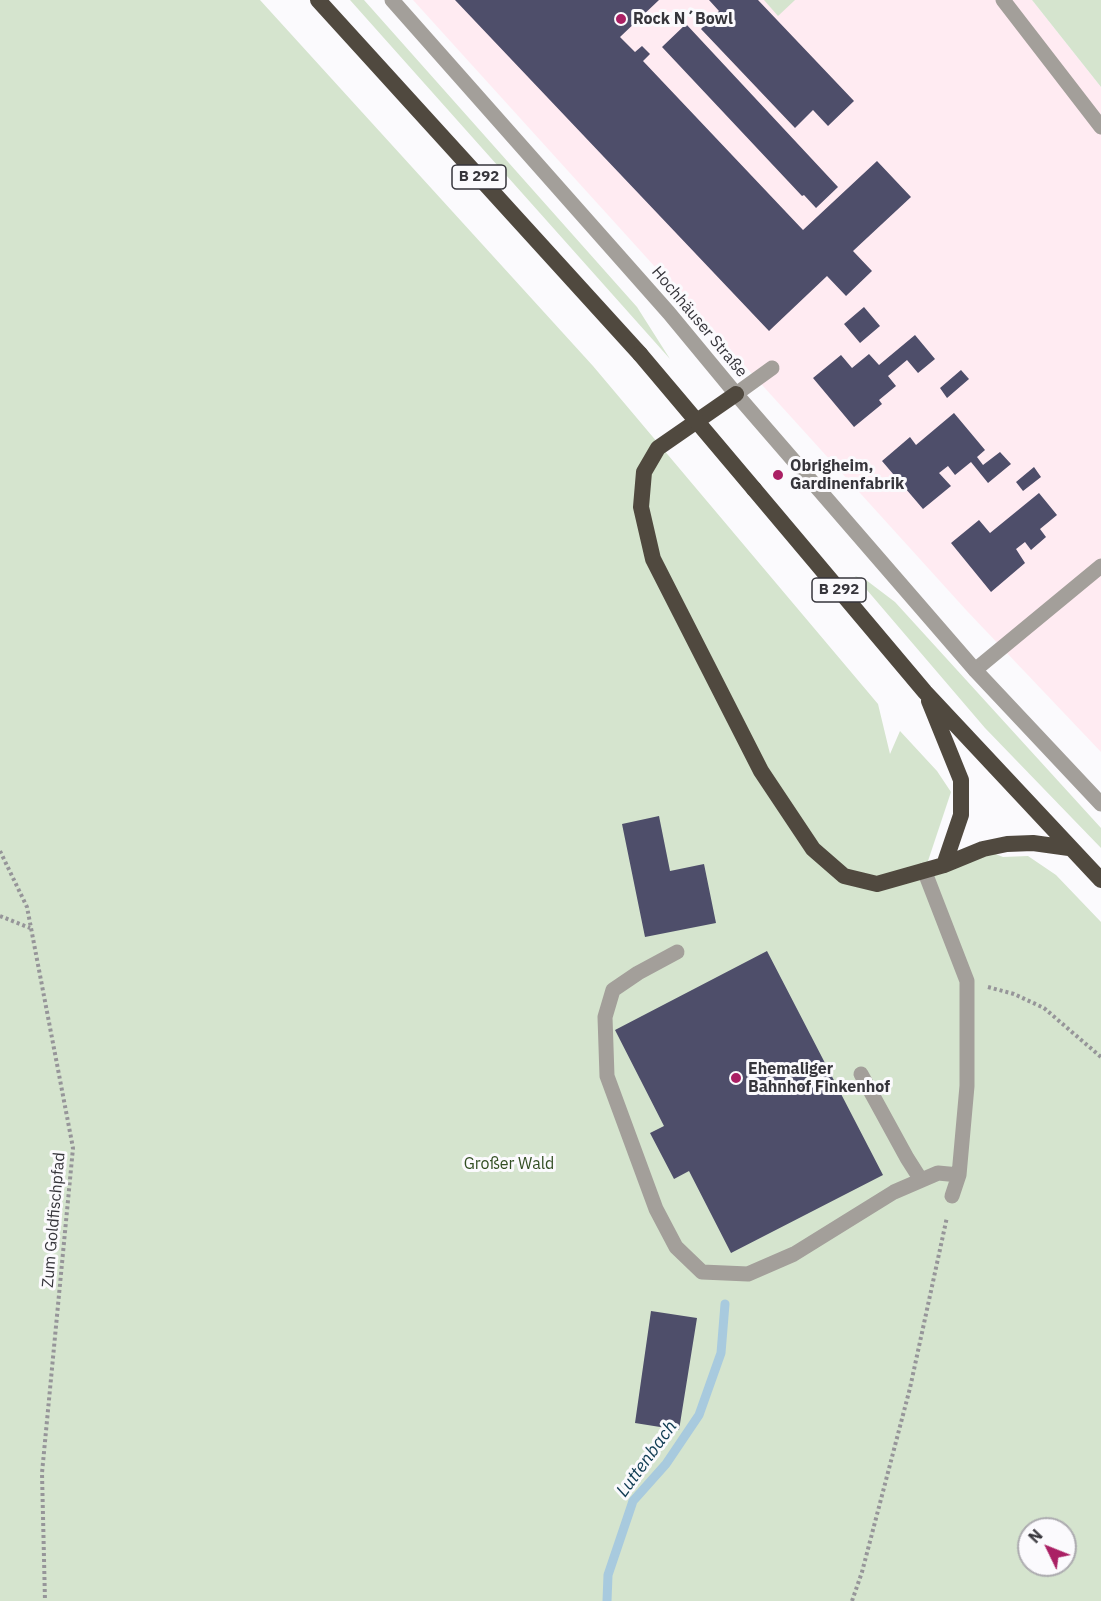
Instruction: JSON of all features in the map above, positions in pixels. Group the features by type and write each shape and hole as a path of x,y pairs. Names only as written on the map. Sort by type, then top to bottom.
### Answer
{"highway":[{"name":"B 292","path":"318,0 640,354 925,692 1101,880"},
{"path":"736,394 658,448 644,472 641,507 653,559 760,771 813,849 844,876 877,884 944,865 983,849 1007,844 1033,843 1069,848"},
{"path":"925,692 961,780 961,815 944,865"}],"street":[{"name":"Hochhäuser Straße","path":"392,0 669,313 736,394 975,670 1101,804"},
{"path":"1003,0 1101,127"},
{"path":"736,394 772,368"},
{"path":"975,670 1101,566"},
{"path":"924,870 967,981 967,1086 959,1175 952,1196"},
{"path":"677,952 613,990 605,1017 608,1076 656,1209 676,1247 702,1272 748,1274 794,1254 894,1192 938,1173 959,1175"},
{"path":"861,1074 921,1180"}],"path":[{"name":"Zum Goldfischpfad","path":"0,851 27,907 74,1148 42,1473 45,1601"},
{"path":"0,915 31,928"},
{"path":"967,981 1014,994 1044,1008 1101,1057"},
{"path":"852,1601 862,1572 910,1388 952,1196"}],"shaded area":[{"path":"413,0 1032,0 1101,87 1101,752 967,611"}],"green space":[{"name":"Großer Wald","path":"0,0 260,0 593,366 878,704 890,754 900,731 937,771 951,792 925,870 983,849 1003,857 1028,856 1056,875 1101,922 1101,1601 0,1601"},
{"path":"350,0 364,0 637,307 670,359"},
{"path":"764,0 795,0 778,16"},
{"path":"1032,0 1101,0 1101,87"},
{"path":"855,576 866,580 895,602 1101,828 1101,848 985,728"}],"building":[{"path":"455,0 659,0 620,37 635,52 642,46 650,54 643,61 803,230 877,161 911,197 853,251 872,271 846,296 827,276 769,331"},
{"path":"709,0 758,0 854,101 828,126 813,110 795,128 701,29 719,11"},
{"path":"686,24 838,187 816,208 804,195 802,196 662,47"},
{"path":"864,307 880,326 860,343 844,324"},
{"path":"915,335 935,359 918,373 907,360 888,376 896,386 879,400 882,404 854,427 813,378 841,355 852,368 869,354 879,365"},
{"path":"961,370 969,379 947,398 940,388"},
{"path":"954,413 985,450 977,457 983,465 1000,452 1011,464 988,483 971,462 955,475 948,466 939,473 951,486 923,509 882,461 910,437 916,445"},
{"path":"1034,467 1041,477 1023,491 1016,482"},
{"path":"1039,493 1057,515 1040,529 1046,537 1031,550 1025,542 1016,549 1025,563 991,592 951,543 979,520 990,533"},
{"path":"659,816 670,871 704,864 716,923 645,937 622,824"},
{"name":"Ehemaliger Bahnhof Finkenhof","path":"767,951 883,1175 731,1253 689,1171 674,1179 650,1133 664,1126 615,1030"},
{"path":"651,1311 697,1318 679,1430 635,1423"}],"waterway":[{"name":"Luttenbach","path":"607,1601 608,1575 633,1501 666,1464 699,1415 721,1353 725,1304"}],"place":[{"name":"Rock N´Bowl","path":"621,19"},
{"name":"Obrigheim, Gardinenfabrik","path":"778,475"},
{"name":"Ehemaliger Bahnhof Finkenhof","path":"736,1078"}]}
